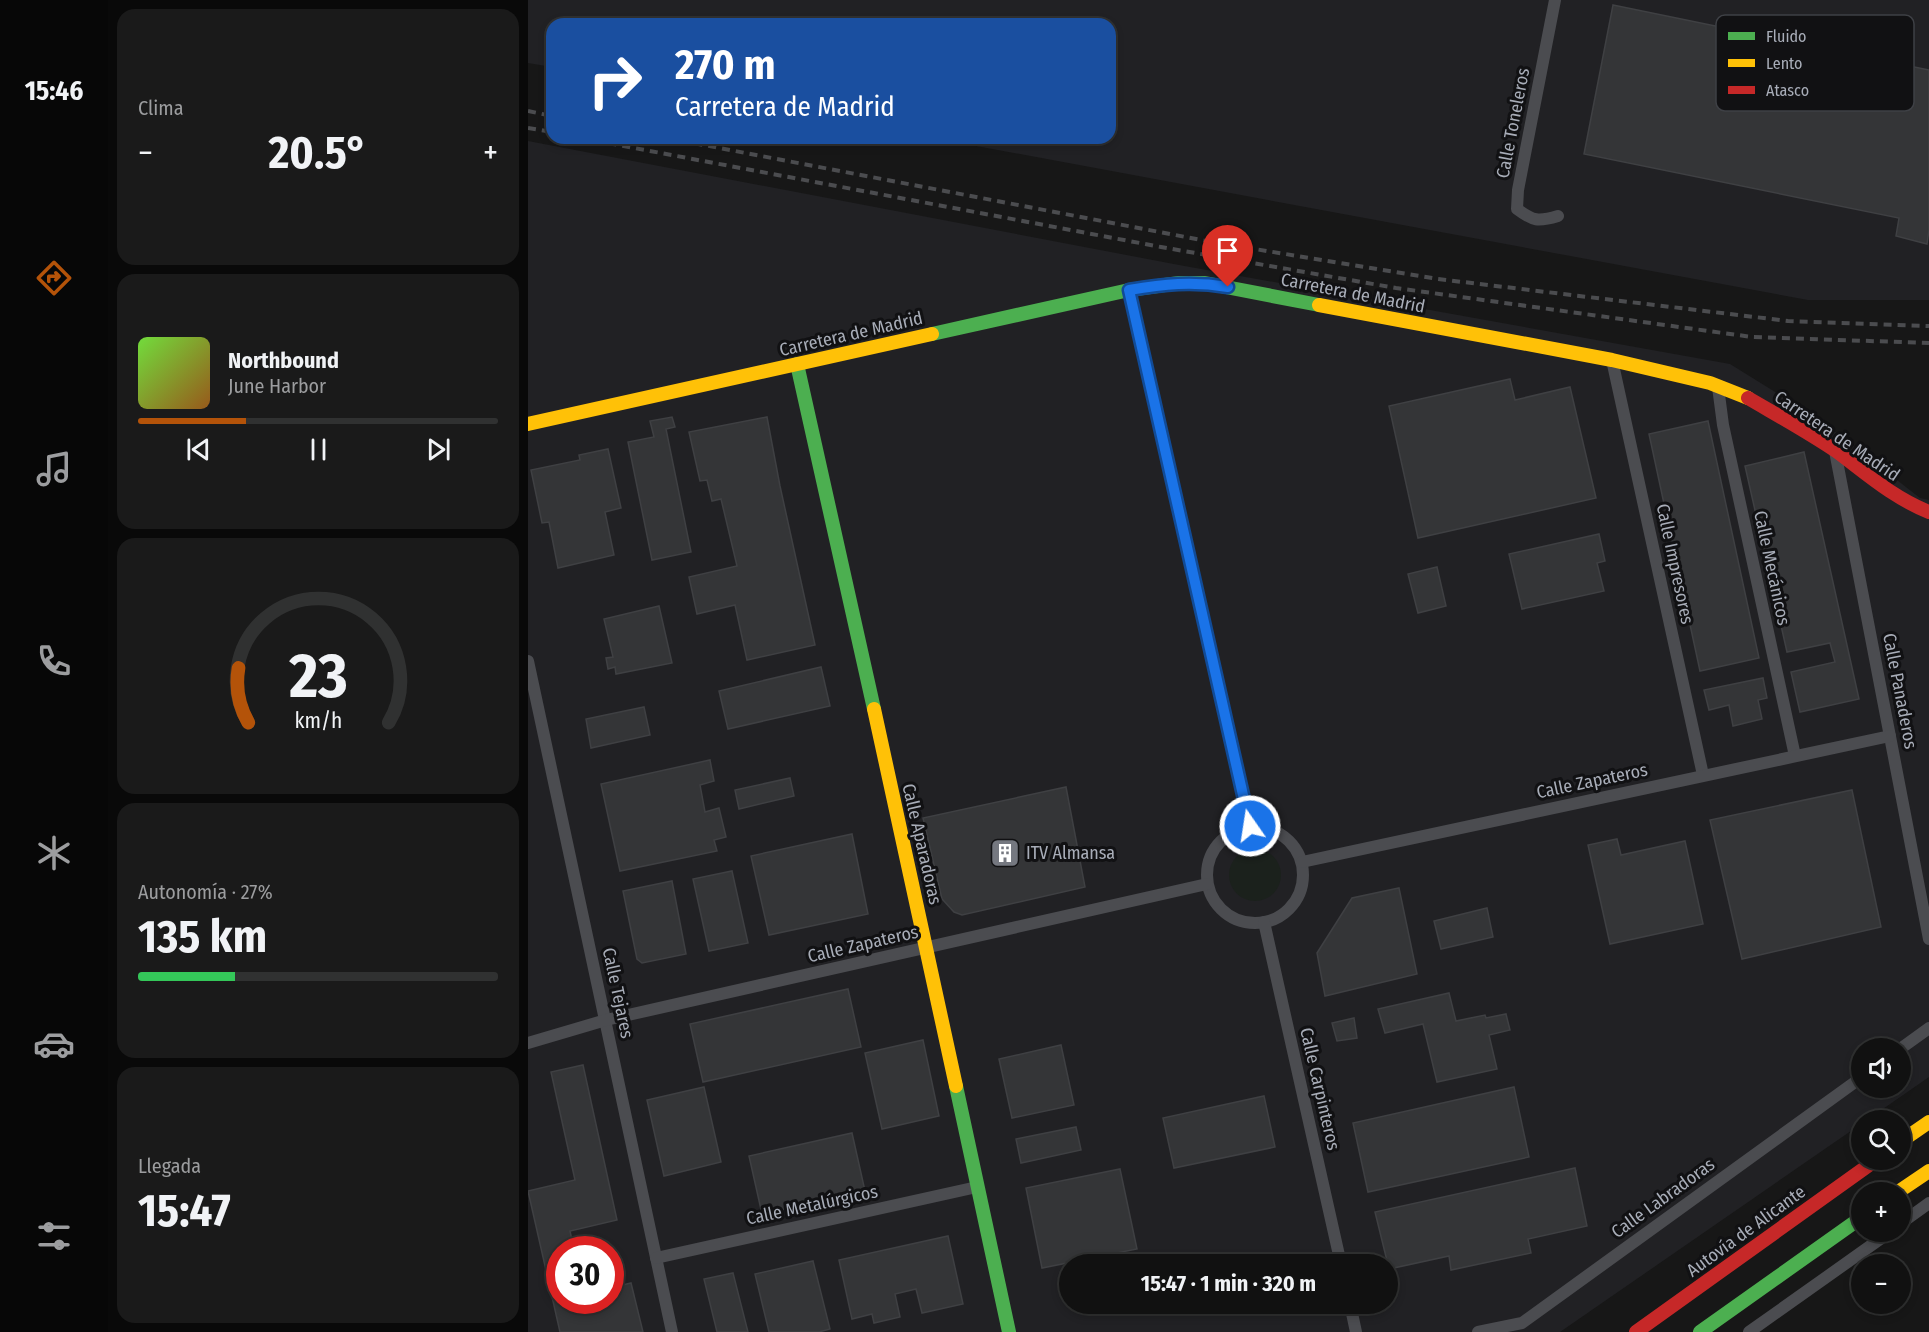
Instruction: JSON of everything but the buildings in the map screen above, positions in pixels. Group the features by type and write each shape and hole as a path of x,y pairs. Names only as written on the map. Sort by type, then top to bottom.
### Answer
{"main road":[{"name":"Carretera de Madrid","path":"528,424 1129,290 1179,283 1205,283 1612,360 1718,387 1757,404 1835,451 1905,502 1929,512"},
{"name":"Calle Aparadoras","path":"796,364 927,948 1009,1332"},
{"path":"1911,1134 1929,1122"},
{"name":"Autovía de Alicante","path":"1636,1332 1862,1170"},
{"path":"1911,1184 1929,1172"},
{"path":"1700,1332 1851,1225"}],"street":[{"name":"Calle Toneleros","path":"1555,0 1518,190 1517,209 1531,219 1548,219 1558,216"},
{"path":"1129,290 1250,826"},
{"name":"Calle Impresores","path":"1612,360 1703,775"},
{"name":"Calle Mecánicos","path":"1718,387 1723,425 1795,756"},
{"name":"Calle Panaderos","path":"1835,451 1929,939"},
{"name":"Calle Tejares","path":"528,661 672,1332"},
{"name":"Calle Zapateros","path":"1302,862 1890,736"},
{"path":"1250,826 1276,831 1288,839 1297,849 1302,862 1304,878 1300,894 1290,908 1277,918 1264,922 1247,923 1233,919 1221,910 1212,898 1207,885 1207,868 1211,853 1221,840 1234,831 1250,826"},
{"name":"Calle Zapateros","path":"528,1043 606,1020 1207,885"},
{"name":"Calle Carpinteros","path":"1264,922 1339,1254"},
{"path":"1911,1041 1929,1028"},
{"name":"Calle Labradoras","path":"1478,1332 1522,1323 1851,1085"},
{"name":"Calle Metalúrgicos","path":"656,1258 977,1187"},
{"path":"1911,1216 1929,1203"},
{"path":"1749,1332 1876,1242"},
{"path":"1352,1314 1356,1332"}],"shaded area":[{"path":"528,0 1929,0 1929,300 1808,300 965,144 1116,144 1116,18 546,18 546,66 528,63"},
{"path":"528,141 1179,265 1730,364 1820,420 1920,498 1929,500 1929,1077 1911,1089 1911,1038 1851,1038 1851,1098 1899,1098 1881,1110 1851,1110 1851,1131 1560,1332 528,1332"},
{"path":"1255,849 1269,853 1277,861 1281,875 1277,889 1269,897 1255,901 1241,897 1233,889 1229,875 1233,861 1241,853"}],"railway":[{"path":"528,111 546,115"},
{"path":"528,128 546,131"},
{"path":"613,144 1161,247 1396,288 1752,337 1929,343"},
{"path":"698,144 1212,242 1438,279 1788,321 1929,326"}],"traffic: fast":[{"path":"932,334 1129,290 1179,283 1205,283 1319,305"},
{"path":"797,364 874,709"},
{"path":"956,1086 1009,1332"},
{"path":"1700,1332 1851,1225"}],"traffic: slow":[{"path":"1319,305 1612,360 1710,383 1748,398"},
{"path":"528,424 932,334"},
{"path":"874,709 956,1086"},
{"path":"1911,1134 1929,1122"},
{"path":"1911,1183 1929,1171"}],"traffic: jam":[{"path":"1748,398 1836,451 1891,492 1929,512"},
{"path":"1636,1332 1862,1170"}],"place":[{"name":"ITV Almansa","path":"1005,853"}],"route":[{"path":"1228,287 1205,283 1179,283 1129,290 1250,826"}]}
